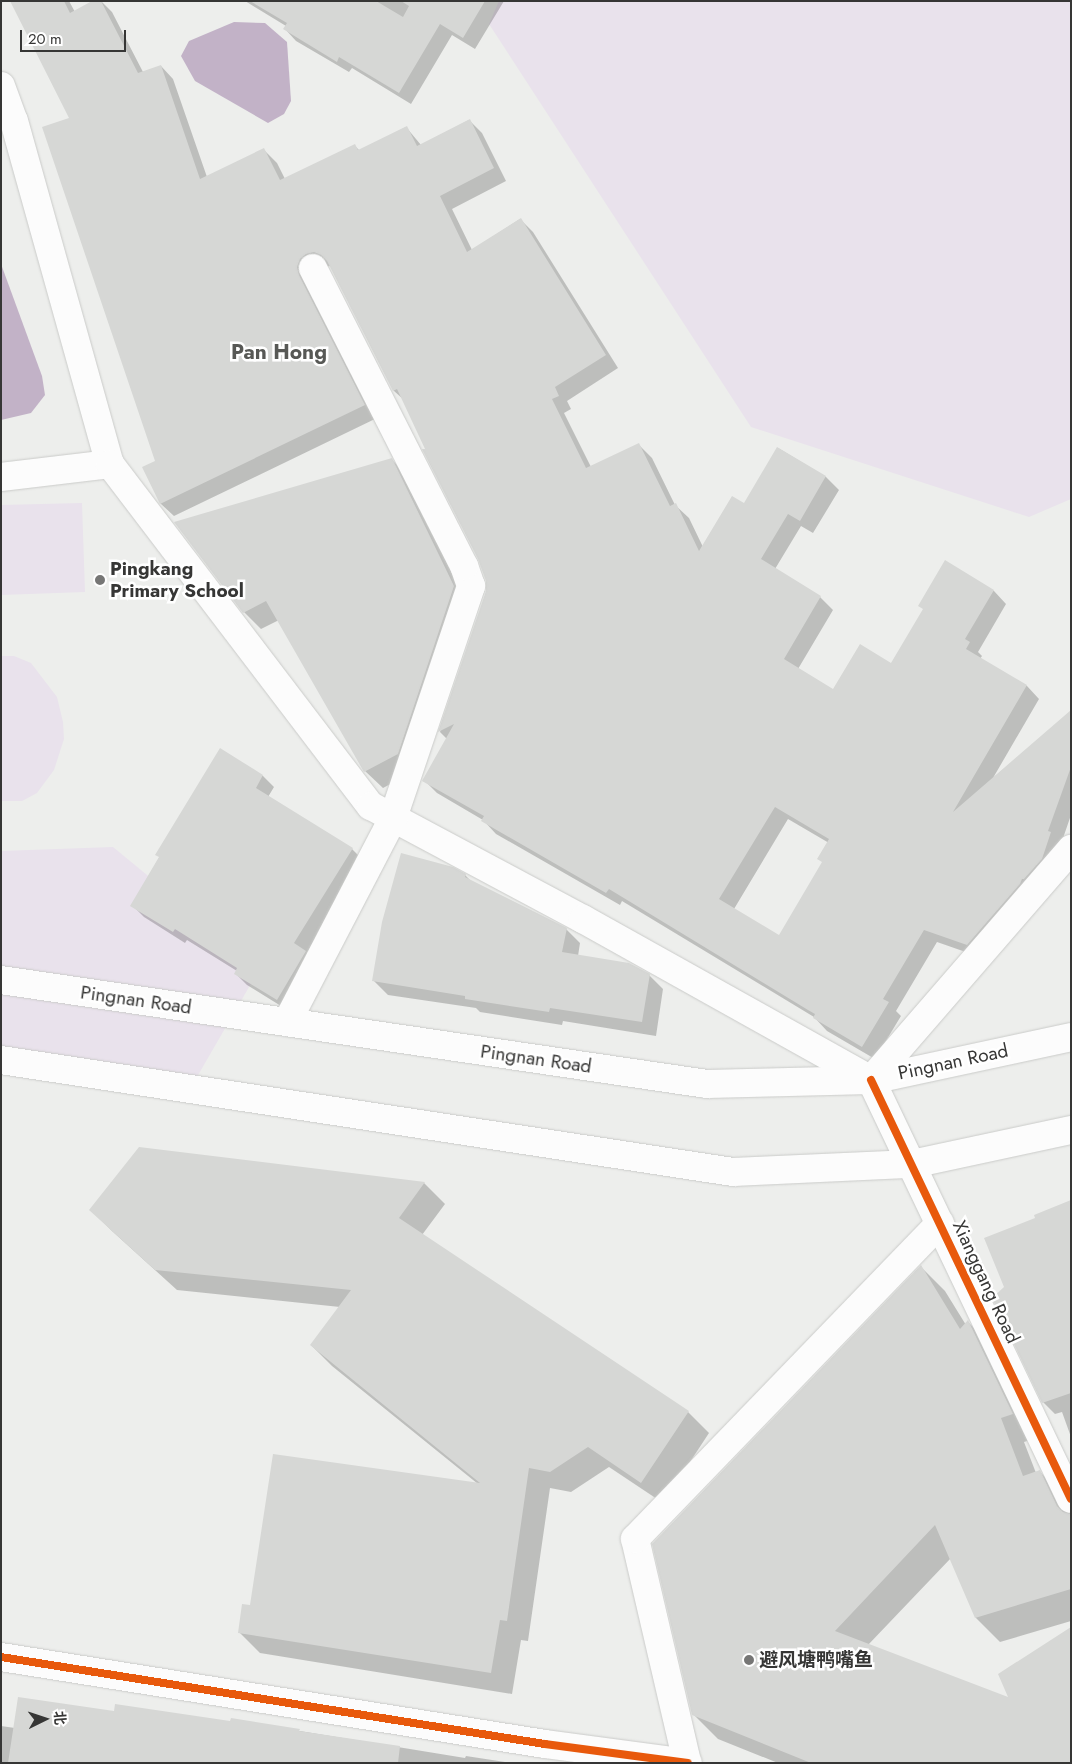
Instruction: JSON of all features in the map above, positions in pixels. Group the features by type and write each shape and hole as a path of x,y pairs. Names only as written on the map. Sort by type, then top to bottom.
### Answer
{"main road":[{"path":"1,86 17,130 110,464 371,806 582,919 871,1080 1071,849"},
{"path":"287,1022 393,818 471,586 464,566 313,268"},
{"path":"1,477 110,464"},
{"name":"Pingnan Road","path":"1,980 708,1084 871,1080 1071,1037"},
{"path":"1,1060 733,1172 912,1164 1071,1130"},
{"name":"Xianggang Road","path":"871,1080 1071,1499"},
{"path":"1,1657 545,1744 688,1762 635,1539 940,1224"}],"shaded area":[{"path":"499,1 1071,1 1071,499 1029,517 751,427 489,24"},
{"path":"234,22 265,23 287,42 291,101 284,114 268,123 195,81 181,56 189,41"},
{"path":"1,264 42,376 45,395 31,413 1,420"},
{"path":"82,503 85,592 1,595 1,505"},
{"path":"1,656 14,656 31,663 57,697 63,722 64,739 54,770 37,793 22,801 1,801"},
{"path":"113,847 260,968 190,1089 1,1060 1,851"}],"building":[{"path":"10,1 64,1 70,13 92,1 101,1 138,73 161,65 200,179 264,148 280,180 355,144 358,150 407,126 417,146 470,119 494,168 440,196 467,252 521,218 606,355 555,387 559,396 552,399 586,468 639,443 670,506 676,503 699,551 732,496 744,503 777,447 826,476 800,521 788,514 761,559 821,596 784,659 833,689 860,644 891,663 923,609 918,606 945,560 994,590 965,639 970,642 966,649 1027,685 953,812 1071,710 1071,767 1048,831 1051,832 1042,859 1022,879 1020,884 967,945 924,930 883,999 889,1002 862,1047 813,1018 815,1014 609,889 606,893 481,821 484,816 422,781 454,724 438,732 486,591 486,581 478,559 422,449 425,449 397,389 393,391 327,261 321,255 314,252 306,254 300,259 297,267 299,275 365,405 160,504 142,467 155,461 42,127 69,118","holes":["775,807 829,839 817,859 822,862 779,935 719,899"]},
{"path":"250,1 376,1 403,17 409,6 401,1 485,1 463,38 440,24 399,93 339,57 337,62 283,29 287,23"},
{"path":"392,458 454,586 398,754 364,772 266,601 243,613 174,522"},
{"path":"220,748 263,775 256,788 353,848 294,943 306,951 277,1000 234,974 237,968 175,929 173,932 130,906 159,857 155,855"},
{"path":"401,853 453,867 466,874 465,877 567,928 562,952 629,963 650,974 642,1022 550,1008 549,1012 465,999 465,996 372,981 382,922"},
{"path":"139,1147 425,1182 399,1218 689,1411 641,1483 588,1447 550,1472 529,1468 507,1621 500,1620 491,1673 238,1633 242,1604 250,1605 273,1454 480,1483 310,1345 351,1290 155,1270 89,1210"},
{"path":"1071,1200 1071,1393 1042,1403 992,1298 1004,1287 984,1238 1035,1218 1034,1215"},
{"path":"921,1265 960,1329 968,1320 1013,1414 1001,1418 1023,1476 1040,1470 1057,1506 1063,1512 1071,1514 1071,1589 975,1618 935,1525 835,1631 1008,1697 998,1674 1071,1627 1071,1763 811,1763 692,1715 652,1544"},
{"path":"18,1697 114,1711 115,1704 230,1721 231,1718 300,1729 299,1731 400,1746 398,1763 8,1763"}],"cycle path":[{"path":"871,1080 1071,1499"},
{"path":"1,1657 545,1744 688,1763"}],"place":[{"name":"Pingkang Primary School","path":"100,580"},
{"name":"避风塘鸭嘴鱼","path":"749,1660"}],"district":[{"name":"Pan Hong","path":"279,352"}]}
